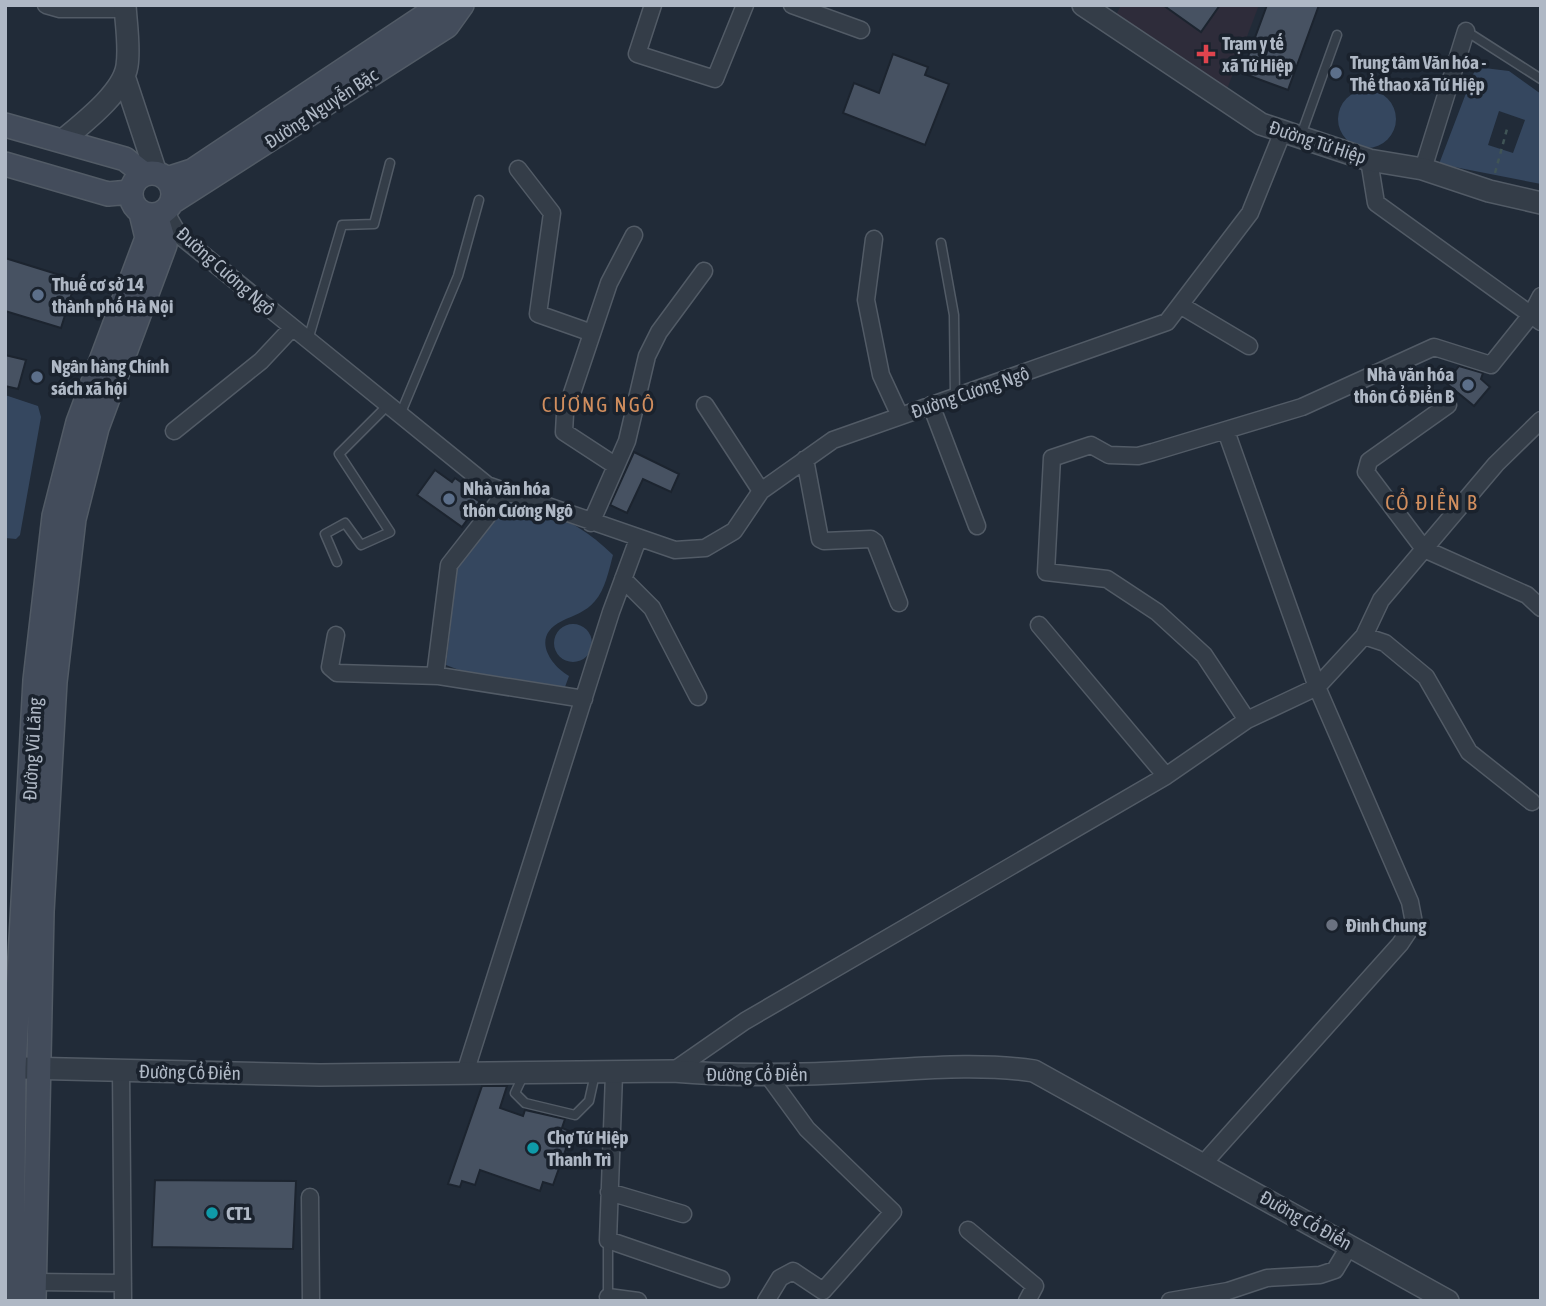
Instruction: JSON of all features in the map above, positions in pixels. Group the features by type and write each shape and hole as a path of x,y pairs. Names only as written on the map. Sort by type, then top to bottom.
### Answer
{"main road":[{"name":"Đường Nguyễn Bặc","path":"5,164 108,194 149,180 192,172 437,5"},
{"name":"Đường Nguyễn Bặc","path":"158,210 447,26 462,5"},
{"path":"5,125 125,159 149,180 135,208 158,210"},
{"name":"Đường Vũ Lăng","path":"34,1291 40,775 36,680 54,516 78,461 78,422 158,210 173,194 149,180"},
{"name":"Đường Vũ Lăng","path":"12,1301 9,1068 40,775"}],"street":[{"path":"46,5 60,9 125,7 127,65 124,76 102,107 63,140"},
{"path":"653,5 637,54 715,79 745,5"},
{"path":"792,5 861,30"},
{"name":"Đường Tứ Hiệp","path":"1083,5 1261,124 1369,160 1423,169 1489,191 1541,203"},
{"path":"1423,169 1466,31"},
{"path":"124,76 149,180"},
{"name":"Đường Cương Ngô","path":"158,210 179,235 488,485 675,550 705,548 734,531 761,491 833,440 1167,322 1250,213 1292,134"},
{"path":"1369,160 1376,203 1536,318"},
{"path":"518,169 552,213 538,314 592,333"},
{"path":"616,466 564,432 565,414 609,283 634,236"},
{"path":"874,239 866,300 881,375 901,416"},
{"path":"591,523 636,411 647,356 659,332 704,271"},
{"path":"1247,720 1204,655 1157,612 1107,579 1046,572 1052,458 1091,445 1108,455 1138,456 1226,431 1302,407 1434,347 1491,365 1536,318 1541,296"},
{"path":"1180,305 1249,346"},
{"name":"Đường Cương Ngô","path":"174,431 261,361 292,328"},
{"path":"705,405 761,491"},
{"path":"931,405 976,526"},
{"path":"1448,405 1369,461 1366,472 1424,550 1527,595 1541,608"},
{"path":"673,1071 745,1021 1166,776 1247,720 1317,687 1364,636 1381,600 1496,464 1541,419"},
{"path":"1204,1163 1400,944 1414,923 1410,902 1317,687 1226,431"},
{"path":"805,459 820,539 871,539 875,542 899,603"},
{"path":"435,676 449,565 507,491"},
{"path":"465,1073 638,539"},
{"path":"624,579 652,608 698,697"},
{"path":"1039,625 1166,776"},
{"path":"336,635 330,667 337,673 435,676 584,699"},
{"path":"1364,636 1385,643 1426,677 1469,752 1532,802"},
{"name":"Đường Cổ Điển","path":"9,1068 320,1075 604,1074 673,1071 767,1074 1003,1066 1034,1071 1204,1163 1448,1301"},
{"path":"121,1070 123,1301"},
{"path":"604,1074 609,1192 608,1240 721,1279"},
{"path":"766,1301 780,1278 793,1271 823,1291 893,1212 807,1129 767,1074"},
{"path":"609,1192 683,1214"},
{"path":"310,1197 312,1301"},
{"path":"968,1230 1035,1286 1027,1301"},
{"path":"1170,1301 1228,1291 1267,1278 1320,1275 1335,1270 1350,1245"},
{"path":"34,1291 123,1283"},
{"path":"607,1297 638,1301"}],"lane":[{"path":"1466,31 1541,79"},
{"path":"1292,134 1337,35"},
{"path":"308,340 342,225 374,224 390,163"},
{"path":"337,562 325,534 345,523 361,545 390,532 339,454 394,410 458,276 479,200"},
{"path":"941,243 954,315 955,397"},
{"path":"524,1073 515,1093 524,1102 575,1115 589,1101 604,1074"},
{"path":"607,1297 608,1240"}],"path":[{"path":"1494,179 1507,129"}],"shaded area":[{"name":"Trạm y tế xã Tứ Hiệp","path":"1121,5 1259,5 1226,92 1116,15"}],"water":[{"path":"1476,67 1509,71 1541,94 1541,184 1439,164","holes":["1499,111 1525,120 1513,153 1488,145"]},
{"path":"1361,90 1373,90 1388,98 1396,113 1396,125 1388,140 1373,148 1361,148 1346,140 1338,125 1338,113 1346,98"},
{"path":"5,395 38,406 41,417 20,535 16,539 5,538"},
{"path":"509,502 566,520 613,555 604,586 595,601 584,611 553,627 547,634 546,650 555,664 569,676 565,687 480,678 446,665 458,559 500,505"},
{"path":"573,624 586,630 592,643 586,656 573,662 560,656 554,643 560,630"}],"building":[{"path":"1163,5 1220,5 1201,32"},
{"path":"1267,5 1319,5 1288,90 1242,73"},
{"path":"893,54 928,67 925,75 949,84 925,145 843,113 854,83 879,93"},
{"name":"Thuế cơ sở 14 thành phố Hà Nội","path":"5,258 76,280 61,328 5,311"},
{"path":"5,355 26,360 18,389 5,386"},
{"name":"Nhà văn hóa thôn Cổ Điển B","path":"1459,366 1483,373 1481,379 1490,387 1474,406 1446,383"},
{"path":"634,452 679,474 671,492 643,479 627,513 610,505"},
{"name":"Nhà văn hóa thôn Cương Ngô","path":"435,470 452,482 455,478 465,485 462,489 480,502 462,527 417,495"},
{"path":"482,1086 507,1086 500,1108 523,1116 525,1110 565,1119 562,1128 572,1132 553,1185 543,1182 540,1191 480,1170 475,1185 462,1181 460,1187 448,1184"},
{"name":"CT1","path":"155,1180 296,1181 293,1249 152,1247"}],"place":[{"name":"Trạm y tế xã Tứ Hiệp","path":"1206,54"},
{"name":"Trung tâm Văn hóa - Thể thao xã Tứ Hiệp","path":"1336,73"},
{"name":"Thuế cơ sở 14 thành phố Hà Nội","path":"38,295"},
{"name":"Ngân hàng Chính sách xã hội","path":"37,377"},
{"name":"Nhà văn hóa thôn Cổ Điển B","path":"1468,385"},
{"name":"Nhà văn hóa thôn Cương Ngô","path":"449,499"},
{"name":"Đình Chung","path":"1332,925"},
{"name":"Chợ Tứ Hiệp Thanh Trì","path":"533,1148"},
{"name":"CT1","path":"212,1213"}],"district":[{"name":"CƯƠNG NGÔ","path":"599,405"},
{"name":"CỔ ĐIỂN B","path":"1432,503"}]}
